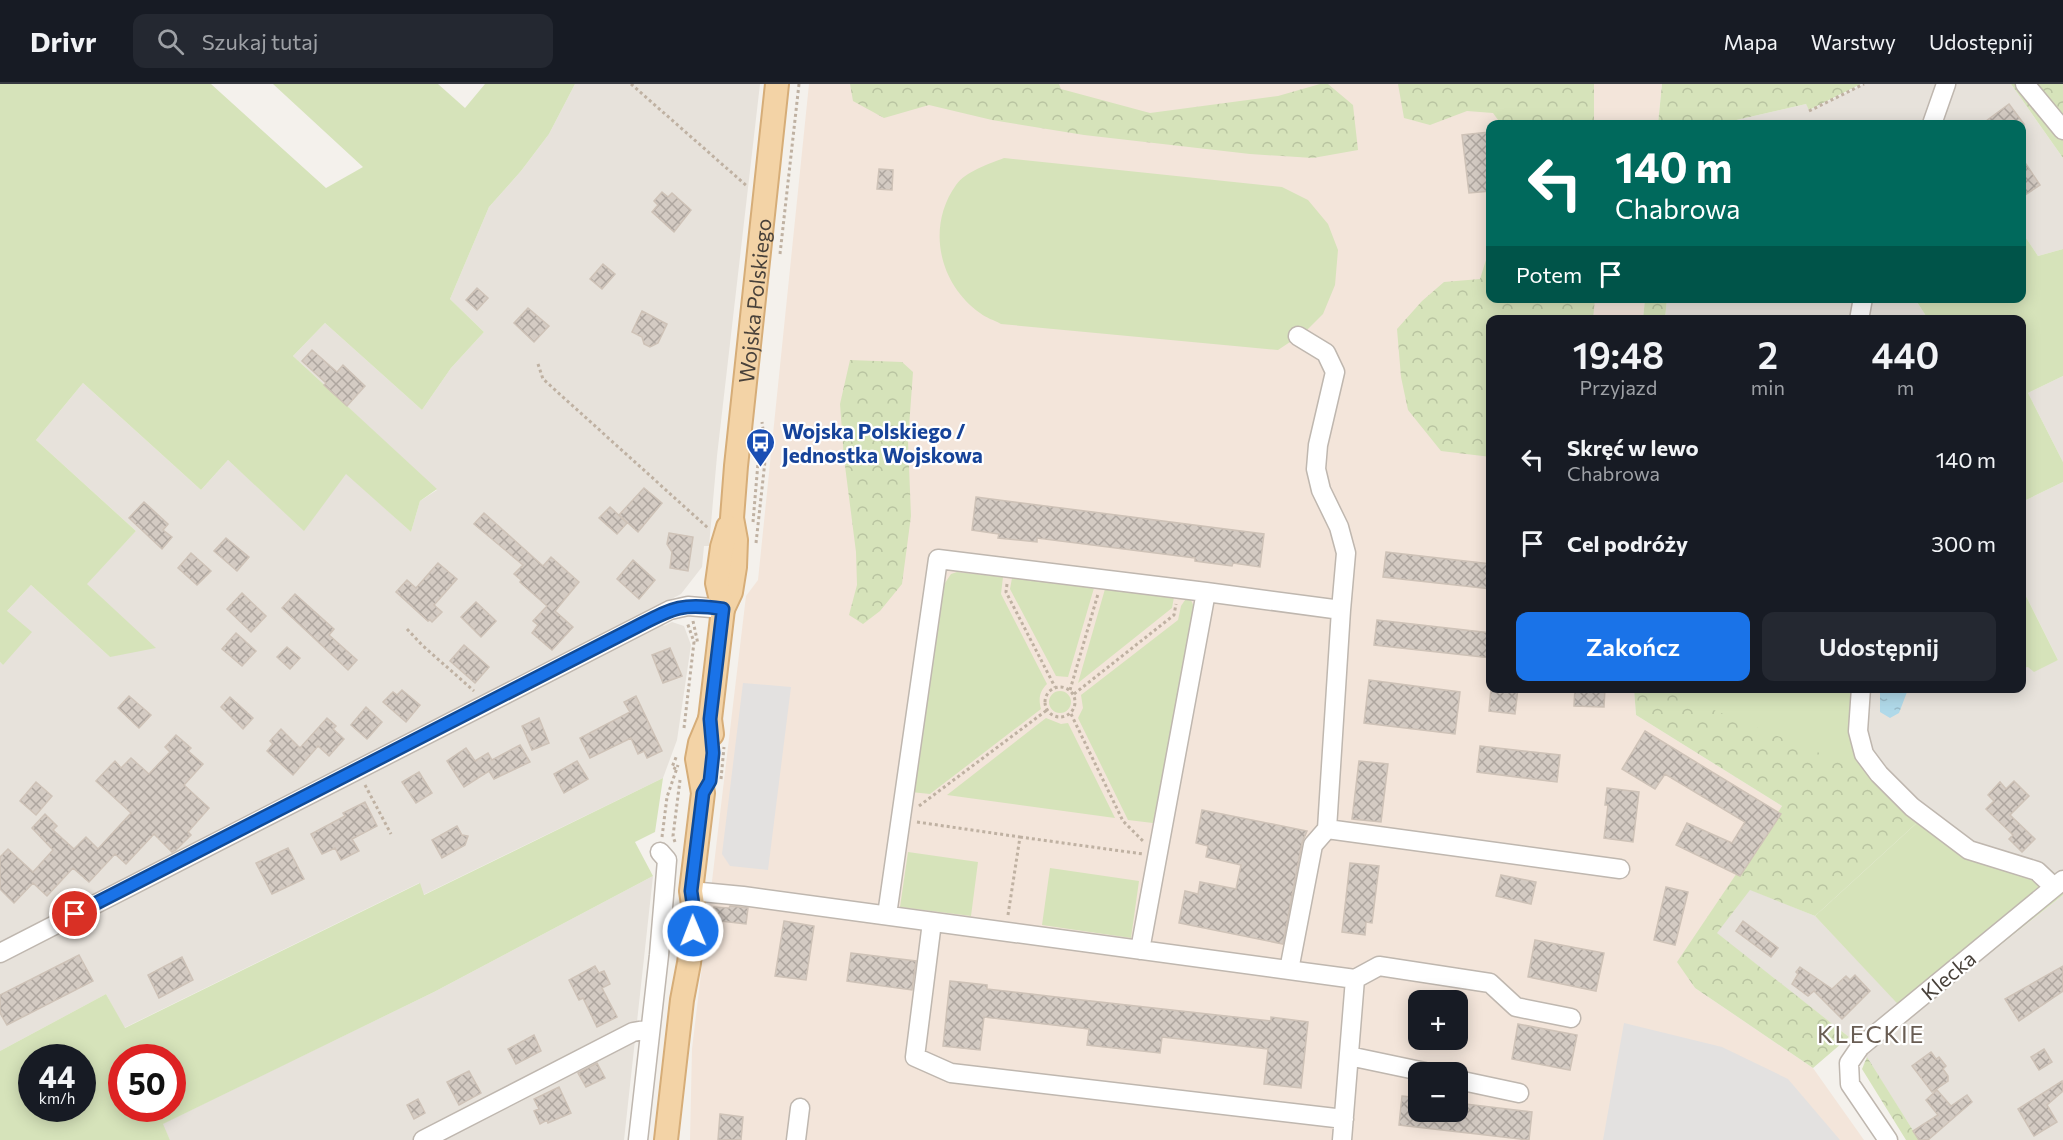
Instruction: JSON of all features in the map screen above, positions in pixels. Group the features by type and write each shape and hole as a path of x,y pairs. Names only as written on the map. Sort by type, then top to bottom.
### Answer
{"main road":[{"name":"Wojska Polskiego","path":"666,1140 681,1000 695,918 691,891 703,793 710,781 713,753 710,719 723,609 731,592 735,567 736,540 732,518 777,84"}],"street":[{"path":"1933,120 1946,84"},
{"path":"2025,84 2063,130"},
{"path":"1289,970 1313,845 1327,829 1346,553 1339,527 1321,490 1316,469 1318,445 1335,372 1326,353 1298,336"},
{"path":"887,915 938,559 1341,609"},
{"path":"1140,950 1206,592"},
{"path":"0,952 670,610 695,606 723,609"},
{"path":"1861,693 1858,731 1864,754 1879,774 1912,807 1968,850 2037,871 2059,883"},
{"path":"1327,829 1620,869"},
{"path":"638,1140 667,860 660,852"},
{"name":"Klecka","path":"1888,1140 1850,1084 1850,1063 1860,1047 2059,883"},
{"path":"691,891 887,915 1355,979 1378,966 1490,983 1516,1007 1571,1018"},
{"path":"932,922 915,1057 951,1073 1344,1119"},
{"path":"1342,1140 1355,979"},
{"path":"423,1140 633,1032 650,1029"},
{"path":"1349,1056 1408,1068"},
{"path":"1468,1082 1519,1093"},
{"path":"796,1140 800,1108"}],"path":[{"path":"631,84 753,191 765,195"},
{"path":"779,261 799,84"},
{"path":"1809,111 1864,84"},
{"path":"538,364 543,379 714,534"},
{"path":"750,551 759,451 765,446 761,416"},
{"path":"1009,568 1006,592 1055,687"},
{"path":"1070,690 1099,590 1100,579"},
{"path":"1074,694 1174,615 1180,589"},
{"path":"407,629 488,703"},
{"path":"1055,687 1065,687 1074,694 1076,704 1071,714 1058,717 1047,710 1045,699 1050,690 1055,687"},
{"path":"900,820 1047,710"},
{"path":"1071,714 1123,821 1158,856"},
{"path":"357,770 391,834"},
{"path":"900,820 1158,856"},
{"path":"1005,932 1020,837"}],"shaded area":[{"path":"575,84 760,84 717,456 709,546 704,546 702,567 681,594 648,611 664,626 672,622 684,626 691,645 677,740 663,778 423,895 419,883 124,1028 106,994 0,1051 0,662 3,665 7,611 31,585 110,657 86,584 136,531 36,440 83,383 201,490 228,460 304,530 346,473 411,532 420,501 437,490 293,356 325,323 422,410 451,368 484,332 450,299 489,207 521,171 549,134"},
{"path":"809,84 1662,84 1658,120 1486,120 1486,303 1645,303 1643,315 1486,315 1486,693 1634,693 1636,715 1782,806 1678,962 1695,988 1813,1068 1864,1140 690,1140 692,1049 746,596 758,580"},
{"path":"1864,84 2011,84 2063,158 2063,249 2038,256 2026,238 2026,120 1736,120 1806,104 1810,110"},
{"path":"1667,303 1918,303 1925,315 1665,315"},
{"path":"2063,376 2063,462 2028,393"},
{"path":"2063,482 2063,880 1969,847 1875,762 1863,731 1866,693 2026,693 2026,667 2058,660 2026,596 2026,500"},
{"path":"743,683 791,687 768,870 730,866 722,854"},
{"path":"653,876 624,1140 170,1140 162,1124 186,1122 186,1112 434,992"},
{"path":"1749,889 1815,916 1911,1017 2063,895 2063,1140 1919,1140 1867,1058 1849,1037 1716,933"},
{"path":"1624,1023 1722,1047 1788,1079 1840,1140 1603,1140"}],"green space":[{"path":"0,84 211,84 326,188 363,167 273,84 438,84 465,108 485,84 575,84 549,134 521,171 489,207 450,299 484,332 451,368 422,410 325,323 293,356 437,489 420,501 411,532 346,474 304,531 228,460 201,490 83,383 36,440 136,531 87,584 156,648 110,657 31,585 7,611 32,632 3,665 0,662"},
{"path":"850,84 1059,84 1061,89 1150,113 1278,96 1320,84 1328,84 1353,105 1358,150 1313,158 1250,154 1084,135 992,120 929,105 884,118 853,101"},
{"path":"1398,84 1594,84 1594,120 1498,120 1493,113 1467,111 1430,125 1404,118"},
{"path":"1662,84 1861,84 1809,110 1806,104 1736,120 1658,120"},
{"path":"2011,84 2063,84 2063,158"},
{"path":"1004,158 1282,187 1308,200 1328,224 1338,250 1335,285 1323,314 1305,332 1278,350 1001,324 987,318 966,301 946,271 941,254 941,219 947,201 960,180 978,168"},
{"path":"2026,238 2038,256 2063,249 2063,376 2028,393 2063,462 2063,482 2026,500 2026,315 1925,315 1918,303 2026,303"},
{"path":"1486,260 1486,303 1595,303 1593,315 1486,315 1486,456 1441,451 1408,410 1401,377 1397,329 1422,301 1444,282 1480,279"},
{"path":"1645,303 1667,303 1665,315 1643,315"},
{"path":"850,360 902,362 913,372 908,441 911,516 902,584 880,611 863,624 849,615 857,585 856,552 844,458 840,404"},
{"path":"957,572 1003,577 1001,594 1047,684 1040,695 1041,709 930,794 911,792 941,589 951,574"},
{"path":"1012,578 1094,588 1068,677 1056,676 1010,589"},
{"path":"1105,589 1174,597 1172,608 1078,683"},
{"path":"2026,596 2058,660 2034,672 2026,667"},
{"path":"1185,600 1191,600 1195,609 1153,823 1128,820 1078,718 1083,708 1081,695 1178,620"},
{"path":"1056,691 1064,691 1071,698 1071,706 1064,713 1056,713 1049,706 1049,698"},
{"path":"1634,693 1681,693 1682,697 1871,774 1920,820 1815,916 1750,890 1717,933 1849,1037 1813,1068 1695,988 1677,962 1782,806 1636,715"},
{"path":"1680,693 1866,693 1863,731 1875,762 1969,847 2051,870 2063,880 2063,895 1910,1017 1815,916 1920,820 1681,697"},
{"path":"1046,718 1061,724 1068,723 1115,818 947,795"},
{"path":"663,778 655,832 635,842 653,876 434,992 186,1113 186,1044 108,1044 108,1122 167,1122 163,1124 170,1140 0,1140 0,1051 106,994 125,1028 420,883 424,895"},
{"path":"908,852 978,862 971,916 900,907"},
{"path":"1050,868 1139,881 1131,938 1042,925"},
{"path":"1867,1057 1919,1140 1906,1140 1862,1069"}],"water":[{"path":"1880,693 1907,693 1899,713 1890,718 1880,712"}],"building":[{"path":"2009,104 2021,120 1987,120"},
{"path":"1486,132 1486,191 1469,193 1462,135"},
{"path":"2026,164 2040,185 2026,194"},
{"path":"879,169 893,170 892,190 877,189"},
{"path":"662,192 668,197 672,193 691,210 674,232 652,212 658,205 654,201"},
{"path":"603,264 615,274 602,289 590,279"},
{"path":"477,288 488,298 477,310 466,300"},
{"path":"528,308 549,326 534,342 514,323"},
{"path":"642,311 667,324 658,343 650,347 644,344 642,337 632,332"},
{"path":"312,350 337,372 343,365 365,386 347,406 302,361"},
{"path":"644,488 662,503 638,532 619,515"},
{"path":"976,497 1264,534 1260,567 1233,563 1232,566 1195,561 1195,558 1037,538 1037,542 998,538 999,534 972,530"},
{"path":"144,502 168,524 163,530 172,537 162,549 129,518"},
{"path":"610,507 627,523 617,534 599,518"},
{"path":"484,513 543,566 551,557 579,582 555,611 573,627 552,650 532,633 538,625 533,621 547,606 514,574 523,565 474,524"},
{"path":"669,533 693,537 688,571 670,568 672,552 667,544"},
{"path":"226,538 249,557 237,571 214,551"},
{"path":"1386,552 1486,563 1486,588 1383,577"},
{"path":"191,553 211,571 197,585 178,568"},
{"path":"633,560 655,580 639,599 617,579"},
{"path":"438,563 457,579 434,605 442,612 432,622 396,592 407,580 416,588"},
{"path":"242,593 266,616 251,632 227,609"},
{"path":"295,594 334,629 329,635 357,660 348,670 282,608"},
{"path":"476,602 496,621 481,637 461,617"},
{"path":"1377,620 1486,632 1486,657 1374,645"},
{"path":"236,633 256,651 242,666 222,649"},
{"path":"464,645 489,667 475,683 450,661"},
{"path":"287,647 300,658 290,669 277,657"},
{"path":"670,648 682,676 663,683 652,655"},
{"path":"1369,680 1460,692 1455,734 1364,723"},
{"path":"402,690 420,705 406,722 383,702 393,692 397,695"},
{"path":"1491,693 1517,693 1515,714 1489,711"},
{"path":"1575,693 1605,693 1604,707 1574,706"},
{"path":"129,696 151,715 139,728 118,708"},
{"path":"636,696 662,751 647,758 644,751 638,754 631,738 590,758 580,738 630,712 624,702"},
{"path":"230,697 253,718 243,729 221,707"},
{"path":"366,707 382,722 367,739 351,725"},
{"path":"327,718 336,726 333,729 344,739 329,756 318,746 293,775 267,751 273,744 270,741 281,729 300,748"},
{"path":"539,718 549,743 532,750 522,726"},
{"path":"1645,731 1781,814 1740,876 1676,845 1687,823 1732,843 1745,822 1665,774 1655,789 1622,769"},
{"path":"176,735 191,748 188,751 203,764 184,785 209,808 188,832 191,835 176,850 172,852 154,834 126,864 115,854 89,882 73,868 47,896 33,883 14,903 0,889 0,857 8,849 33,872 53,850 32,828 45,814 57,826 53,830 74,849 86,837 98,849 131,813 96,781 115,761 121,768 131,758 149,774 170,752 165,747"},
{"path":"520,745 530,762 494,779 489,771 464,787 447,761 466,748 475,761 488,753 492,760"},
{"path":"1480,746 1560,755 1557,782 1477,772"},
{"path":"577,761 588,779 564,793 554,774"},
{"path":"1359,761 1388,764 1381,822 1352,819"},
{"path":"419,772 432,793 416,803 402,782"},
{"path":"2014,781 2029,796 2010,815 2035,839 2022,852 2009,839 2013,835 1986,809 1994,801 1988,795 2000,782 2006,789"},
{"path":"36,782 52,796 36,815 20,801"},
{"path":"1607,788 1639,792 1633,842 1604,838 1608,805 1605,805"},
{"path":"365,802 377,826 352,839 359,851 341,860 335,848 322,854 311,834 345,816 343,813"},
{"path":"1202,810 1307,831 1302,843 1283,944 1179,923 1185,891 1198,894 1200,882 1236,889 1241,865 1206,857 1208,846 1196,843"},
{"path":"457,826 462,835 468,836 465,845 442,858 432,840"},
{"path":"288,848 304,879 272,894 256,863"},
{"path":"1350,863 1379,866 1372,923 1366,922 1365,935 1342,932"},
{"path":"1501,875 1536,882 1531,904 1496,896"},
{"path":"1666,887 1688,892 1675,945 1654,940"},
{"path":"730,906 748,908 746,924 712,920 714,907 729,908"},
{"path":"784,921 814,926 806,980 775,976"},
{"path":"1743,921 1778,948 1771,957 1736,931"},
{"path":"1535,940 1604,953 1596,991 1528,977"},
{"path":"851,953 916,961 912,990 847,981"},
{"path":"79,955 93,981 7,1025 0,1013 0,995"},
{"path":"182,957 193,980 159,998 148,975"},
{"path":"595,966 599,973 604,971 610,984 602,988 617,1017 597,1027 583,998 579,1000 569,980"},
{"path":"2063,966 2063,991 2019,1021 2005,999"},
{"path":"1800,967 1832,989 1846,976 1850,980 1855,975 1870,991 1842,1019 1814,991 1808,996 1792,984"},
{"path":"950,981 987,985 987,989 1091,1001 1271,1021 1271,1017 1308,1022 1301,1088 1264,1084 1268,1049 1162,1037 1160,1053 1087,1045 1089,1029 984,1017 980,1050 943,1046"},
{"path":"1518,1024 1577,1035 1570,1070 1512,1059"},
{"path":"534,1035 541,1051 516,1064 508,1049"},
{"path":"2044,1049 2052,1062 2039,1070 2031,1057"},
{"path":"1931,1052 1936,1059 1939,1057 1946,1066 1943,1069 1948,1076 1948,1081 1932,1092 1912,1066"},
{"path":"597,1063 605,1078 586,1087 578,1073"},
{"path":"469,1071 481,1093 459,1105 447,1082"},
{"path":"2062,1081 2063,1091 2047,1105 2057,1122 2034,1136 2018,1109"},
{"path":"559,1087 571,1113 540,1124 534,1111 539,1109 534,1099"},
{"path":"1937,1090 1951,1106 1967,1095 1972,1102 1928,1140 1919,1140 1913,1131 1938,1115 1926,1100"},
{"path":"1402,1096 1408,1097 1408,1122 1468,1122 1468,1104 1532,1112 1529,1140 1399,1125"},
{"path":"418,1099 425,1113 414,1119 407,1105"},
{"path":"720,1114 743,1117 741,1140 718,1140"}],"place":[{"name":"Wojska Polskiego / Jednostka Wojskowa","path":"761,468"}],"district":[{"name":"KLECKIE","path":"1871,1033"}],"route":[{"path":"75,914 670,610 679,607 708,606 723,609 710,719 713,753 710,781 703,793 691,891 695,918 693,931"}]}
